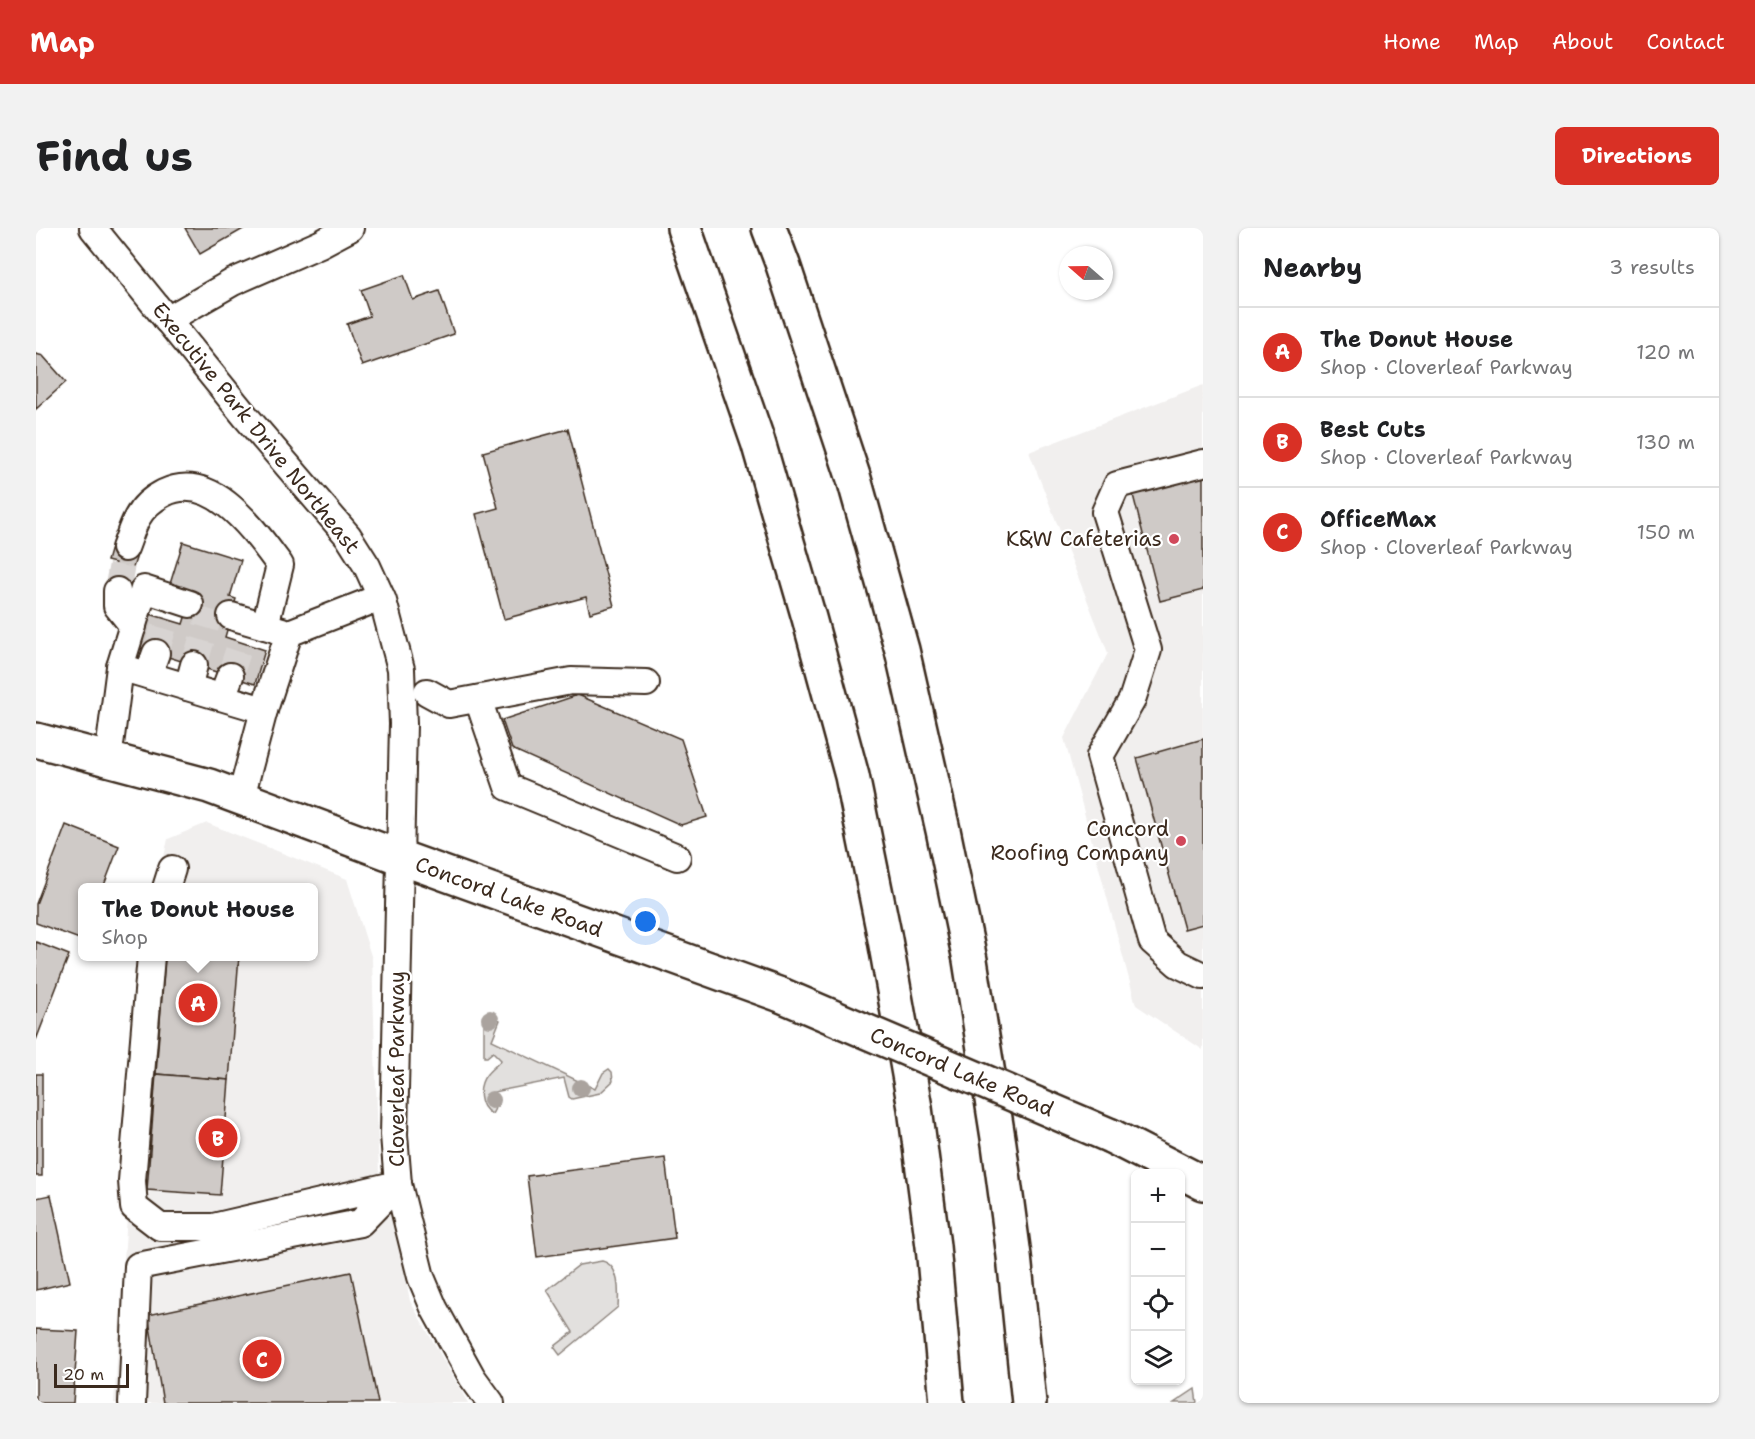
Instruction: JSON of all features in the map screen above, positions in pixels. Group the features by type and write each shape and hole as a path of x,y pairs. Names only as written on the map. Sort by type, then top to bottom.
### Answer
{"main road":[{"path":"684,228 758,442 852,776 884,934 915,1108 933,1246 947,1403"},
{"path":"769,228 854,479 899,638 943,830 970,960 999,1144 1014,1256 1029,1403"},
{"path":"777,228 783,265"},
{"name":"Concord Lake Road","path":"36,740 209,786 781,995 1111,1136 1203,1183"}],"street":[{"name":"Executive Park Drive Northeast","path":"93,228 246,417 348,536 367,566 381,597 401,669 403,724 399,857"},
{"path":"167,320 232,282 320,244 350,228"},
{"path":"1203,463 1117,484 1106,512 1148,650 1132,700 1100,756 1152,941 1178,964 1203,976"},
{"path":"125,548 137,517 154,498 173,489 191,487 209,493 226,503 253,529 280,565 255,628 264,710 241,797"},
{"path":"108,759 120,667 144,589 177,607"},
{"path":"117,591 117,606 133,626"},
{"path":"255,628 381,597"},
{"path":"120,667 152,664 226,687 264,710"},
{"path":"427,692 449,704 571,681 646,683"},
{"path":"478,699 508,787 677,857"},
{"name":"Cloverleaf Parkway","path":"399,857 394,1136 398,1184 421,1277 434,1308 472,1377 491,1403"},
{"path":"150,961 132,1181 134,1207 160,1227 213,1227 398,1184"},
{"path":"132,1403 138,1266 360,1223 398,1184"}],"shaded area":[{"path":"1203,385 1203,1050 1136,1005 1064,738 1108,653 1029,452"},
{"path":"207,823 347,879 372,959 379,1173 399,1243 410,1301 468,1403 114,1403 145,961 318,961 318,883 158,883 168,839"},
{"path":"486,1015 500,1020 492,1040 595,1089 603,1073 609,1069 612,1072 613,1081 600,1093 572,1099 569,1097 564,1078 494,1092 495,1106 492,1114 484,1106 480,1090 487,1074 501,1060 493,1052 484,1057"},
{"path":"602,1261 608,1264 615,1273 618,1307 560,1355 554,1347 573,1332 547,1290 579,1265"},
{"path":"1195,1389 1197,1403 1174,1403"}],"building":[{"path":"185,228 245,228 200,254"},
{"path":"404,275 413,300 439,291 454,334 362,366 347,324 370,316 361,290"},
{"path":"36,354 43,356 66,382 36,409"},
{"path":"568,429 614,606 590,613 586,597 504,619 476,514 498,508 483,452"},
{"name":"K&W Cafeterias","path":"1203,469 1203,590 1160,601 1131,487"},
{"path":"183,542 241,560 230,597 236,599 225,637 265,650 255,684 133,646 143,612 183,624 193,592 170,584"},
{"path":"112,544 138,552 125,593 108,588 115,563 107,561"},
{"path":"578,695 681,739 707,817 681,825 512,749 502,720"},
{"name":"Concord Roofing Company","path":"1203,739 1203,924 1184,929 1137,758"},
{"path":"66,825 119,846 105,883 78,883 78,939 36,923 36,904"},
{"path":"36,942 69,955 36,1040"},
{"path":"165,961 239,961 229,1080 156,1074"},
{"path":"36,1074 42,1074 42,1176 36,1176"},
{"path":"156,1074 229,1080 220,1195 147,1190"},
{"path":"665,1158 675,1238 537,1257 527,1176"},
{"path":"51,1195 70,1282 36,1290 36,1198"},
{"path":"351,1272 378,1403 163,1403 148,1315"},
{"path":"36,1329 78,1331 73,1403 36,1403"}],"tunnel":[{"path":"117,591 125,548"},
{"path":"194,665 211,610"},
{"path":"156,653 166,619"},
{"path":"230,676 241,642"}],"place":[{"name":"K&W Cafeterias","path":"1174,539"},
{"name":"Concord Roofing Company","path":"1181,841"},
{"name":"The Donut House","path":"198,1003"},
{"name":"Best Cuts","path":"218,1138"},
{"name":"OfficeMax","path":"262,1359"}]}
